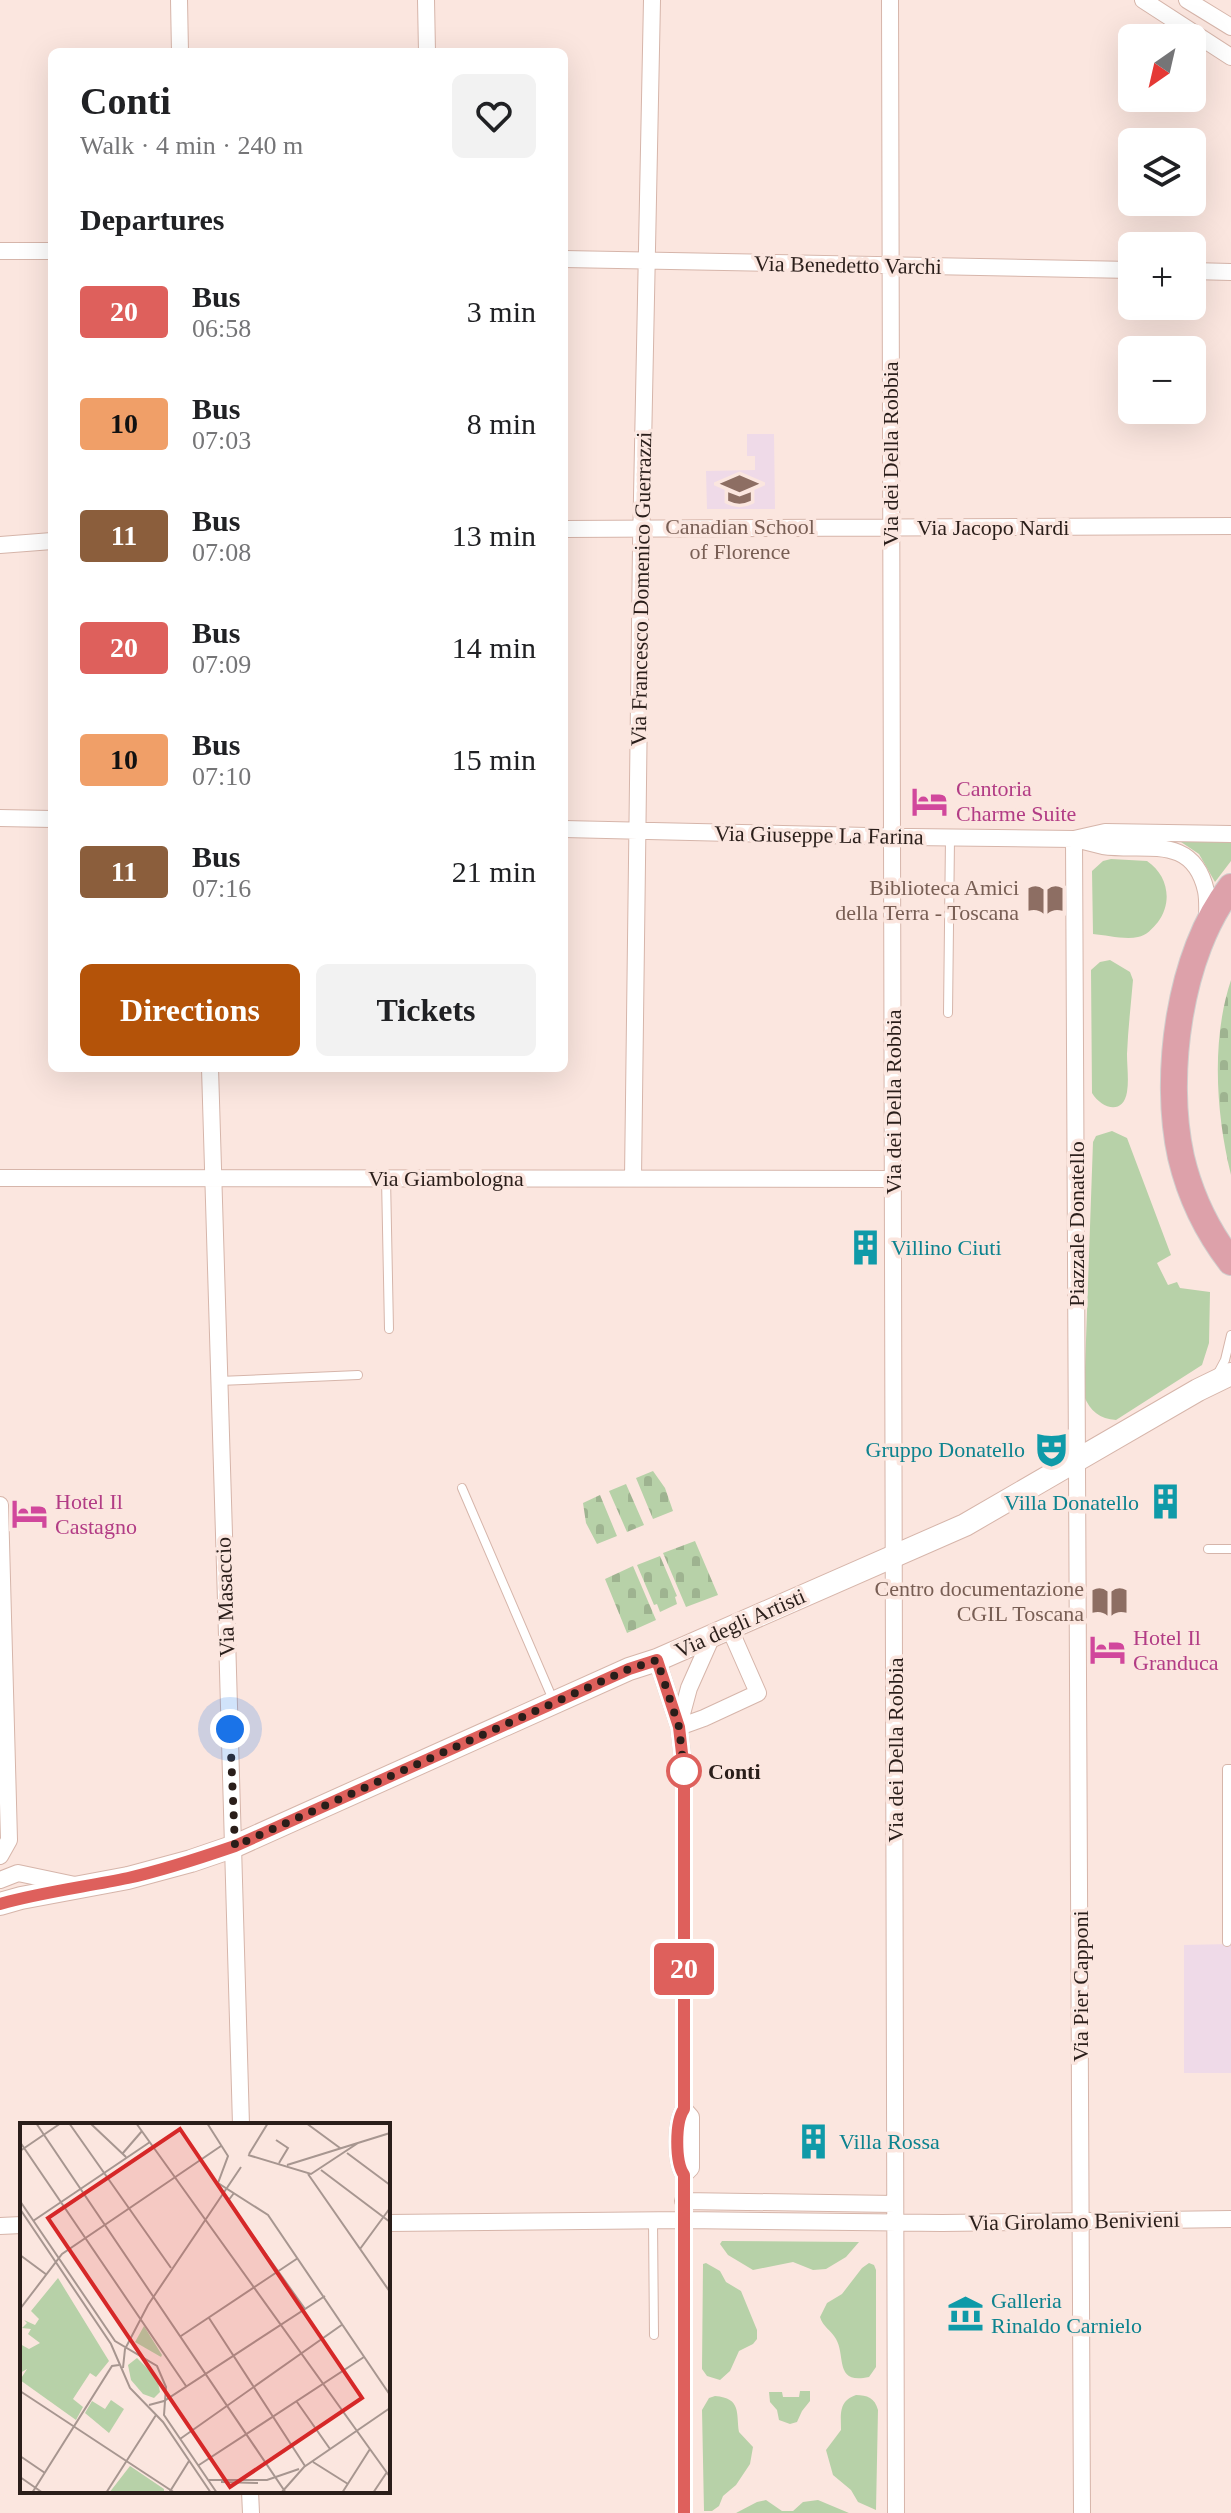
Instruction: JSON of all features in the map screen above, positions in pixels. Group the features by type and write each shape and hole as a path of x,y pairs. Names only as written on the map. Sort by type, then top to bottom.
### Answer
{"main road":[{"path":"1226,1256 1198,1208 1181,1159 1175,1067 1180,1018 1190,972 1207,923 1231,887"}],"street":[{"path":"179,0 180,48"},
{"path":"426,0 427,48"},
{"name":"Via Francesco Domenico Guerrazzi","path":"633,1178 652,0"},
{"name":"Via dei Della Robbia","path":"890,0 896,2513"},
{"path":"1143,0 1227,53"},
{"path":"1187,0 1231,27"},
{"path":"0,251 48,251"},
{"name":"Via Benedetto Varchi","path":"568,259 1118,270"},
{"path":"1206,271 1231,272"},
{"name":"Via Jacopo Nardi","path":"568,529 1231,526"},
{"path":"0,545 48,541"},
{"path":"0,818 48,819"},
{"name":"Via Giuseppe La Farina","path":"568,829 1074,839"},
{"path":"1074,839 1105,832 1231,834"},
{"path":"1074,839 1104,846 1165,847 1183,854 1197,871 1206,890 1207,923"},
{"name":"Piazzale Donatello","path":"1074,839 1077,1459"},
{"name":"Via Masaccio","path":"210,1072 241,2123"},
{"name":"Via Giambologna","path":"0,1178 893,1179"},
{"path":"1077,1459 1222,1379"},
{"name":"Via degli Artisti","path":"0,1904 164,1868 235,1846 629,1669 657,1660 965,1525 1077,1459"},
{"name":"Via Pier Capponi","path":"1077,1459 1082,2513"},
{"path":"0,1505 9,1840 0,1856"},
{"path":"721,1631 758,1693 679,1727 689,1688 721,1631"},
{"path":"657,1660 679,1727 684,1771 684,2109 691,2117 691,2168 684,2175 683,2201 684,2513"},
{"name":"Via degli Artisti","path":"0,1880 18,1873 81,1886"},
{"path":"683,2201 895,2204"},
{"name":"Via Girolamo Benivieni","path":"390,2223 684,2220 917,2223 1231,2219"},
{"path":"0,2226 20,2225"},
{"path":"250,2493 251,2513"}],"lane":[{"path":"948,1013 950,837"},
{"path":"386,1177 389,1329"},
{"path":"1222,1379 1222,1367 1231,1335"},
{"path":"219,1381 358,1375"},
{"path":"462,1488 554,1703"},
{"path":"1208,1549 1231,1549"},
{"path":"1227,1942 1227,1769 1231,1769"},
{"path":"653,2221 654,2335"}],"shaded area":[{"name":"Canadian School of Florence","path":"747,434 774,434 775,509 707,509 706,471 755,470 755,456 747,456"},
{"path":"1231,1944 1231,2073 1184,2073 1184,1945"}],"green space":[{"path":"1181,842 1231,842 1231,861 1215,882 1199,854"},
{"path":"1103,861 1147,861 1164,881 1167,898 1163,914 1152,929 1141,936 1127,938 1093,934 1092,871"},
{"path":"1110,960 1130,972 1133,980 1127,1045 1127,1092 1125,1100 1117,1107 1106,1106 1092,1093 1091,970 1100,962"},
{"path":"1231,980 1231,1175 1219,1102 1218,1052 1220,1027"},
{"path":"1112,1131 1127,1138 1171,1255 1157,1263 1168,1285 1177,1282 1180,1288 1210,1292 1209,1343 1202,1365 1116,1420 1096,1413 1084,1396 1093,1142 1096,1136"},
{"path":"653,1471 665,1488 673,1511 653,1519 636,1478"},
{"path":"626,1484 644,1525 627,1532 609,1491"},
{"path":"600,1495 617,1536 597,1544 586,1523 583,1503"},
{"path":"695,1541 718,1595 686,1607 663,1553"},
{"path":"660,1556 677,1596 677,1604 660,1612 637,1565"},
{"path":"633,1566 656,1620 627,1633 605,1579"},
{"path":"722,2241 859,2242 846,2257 826,2269 813,2270 793,2262 753,2270 728,2255 720,2244"},
{"path":"869,2263 876,2270 876,2367 869,2377 850,2377 843,2367 836,2339 820,2317 827,2303 842,2294"},
{"path":"703,2264 720,2271 726,2282 741,2291 757,2330 757,2339 739,2351 730,2371 720,2380 707,2376 702,2369"},
{"path":"800,2391 810,2391 810,2401 797,2422 790,2424 779,2420 777,2410 770,2402 769,2392 782,2392 783,2397 799,2397"},
{"path":"856,2395 870,2398 878,2410 876,2510 858,2502 851,2490 833,2475 826,2450 841,2430 843,2405"},
{"path":"724,2397 734,2404 739,2432 753,2447 750,2464 736,2485 723,2496 719,2506 712,2511 704,2511 702,2410 709,2398"},
{"path":"766,2500 782,2511 793,2511 803,2502 818,2500 849,2513 736,2513"}],"bus line":[{"name":"20","path":"0,1904 128,1878 235,1846 629,1669 657,1660 682,1739 684,1771 684,2109 679,2117 678,2167 684,2175 684,2513"}],"place":[{"name":"Canadian School of Florence","path":"740,490"},
{"name":"Cantoria Charme Suite","path":"930,801"},
{"name":"Biblioteca Amici della Terra - Toscana","path":"1045,900"},
{"name":"Villino Ciuti","path":"865,1247"},
{"name":"Gruppo Donatello","path":"1051,1449"},
{"name":"Villa Donatello","path":"1165,1502"},
{"name":"Hotel Il Castagno","path":"29,1514"},
{"name":"Centro documentazione CGIL Toscana","path":"1110,1601"},
{"name":"Hotel Il Granduca","path":"1107,1650"},
{"name":"Conti","path":"684,1771"},
{"name":"Villa Rossa","path":"813,2141"},
{"name":"Galleria Rinaldo Carnielo","path":"965,2313"}],"route":[{"path":"230,1729 235,1846 629,1669 657,1660 682,1739 684,1771"}]}
